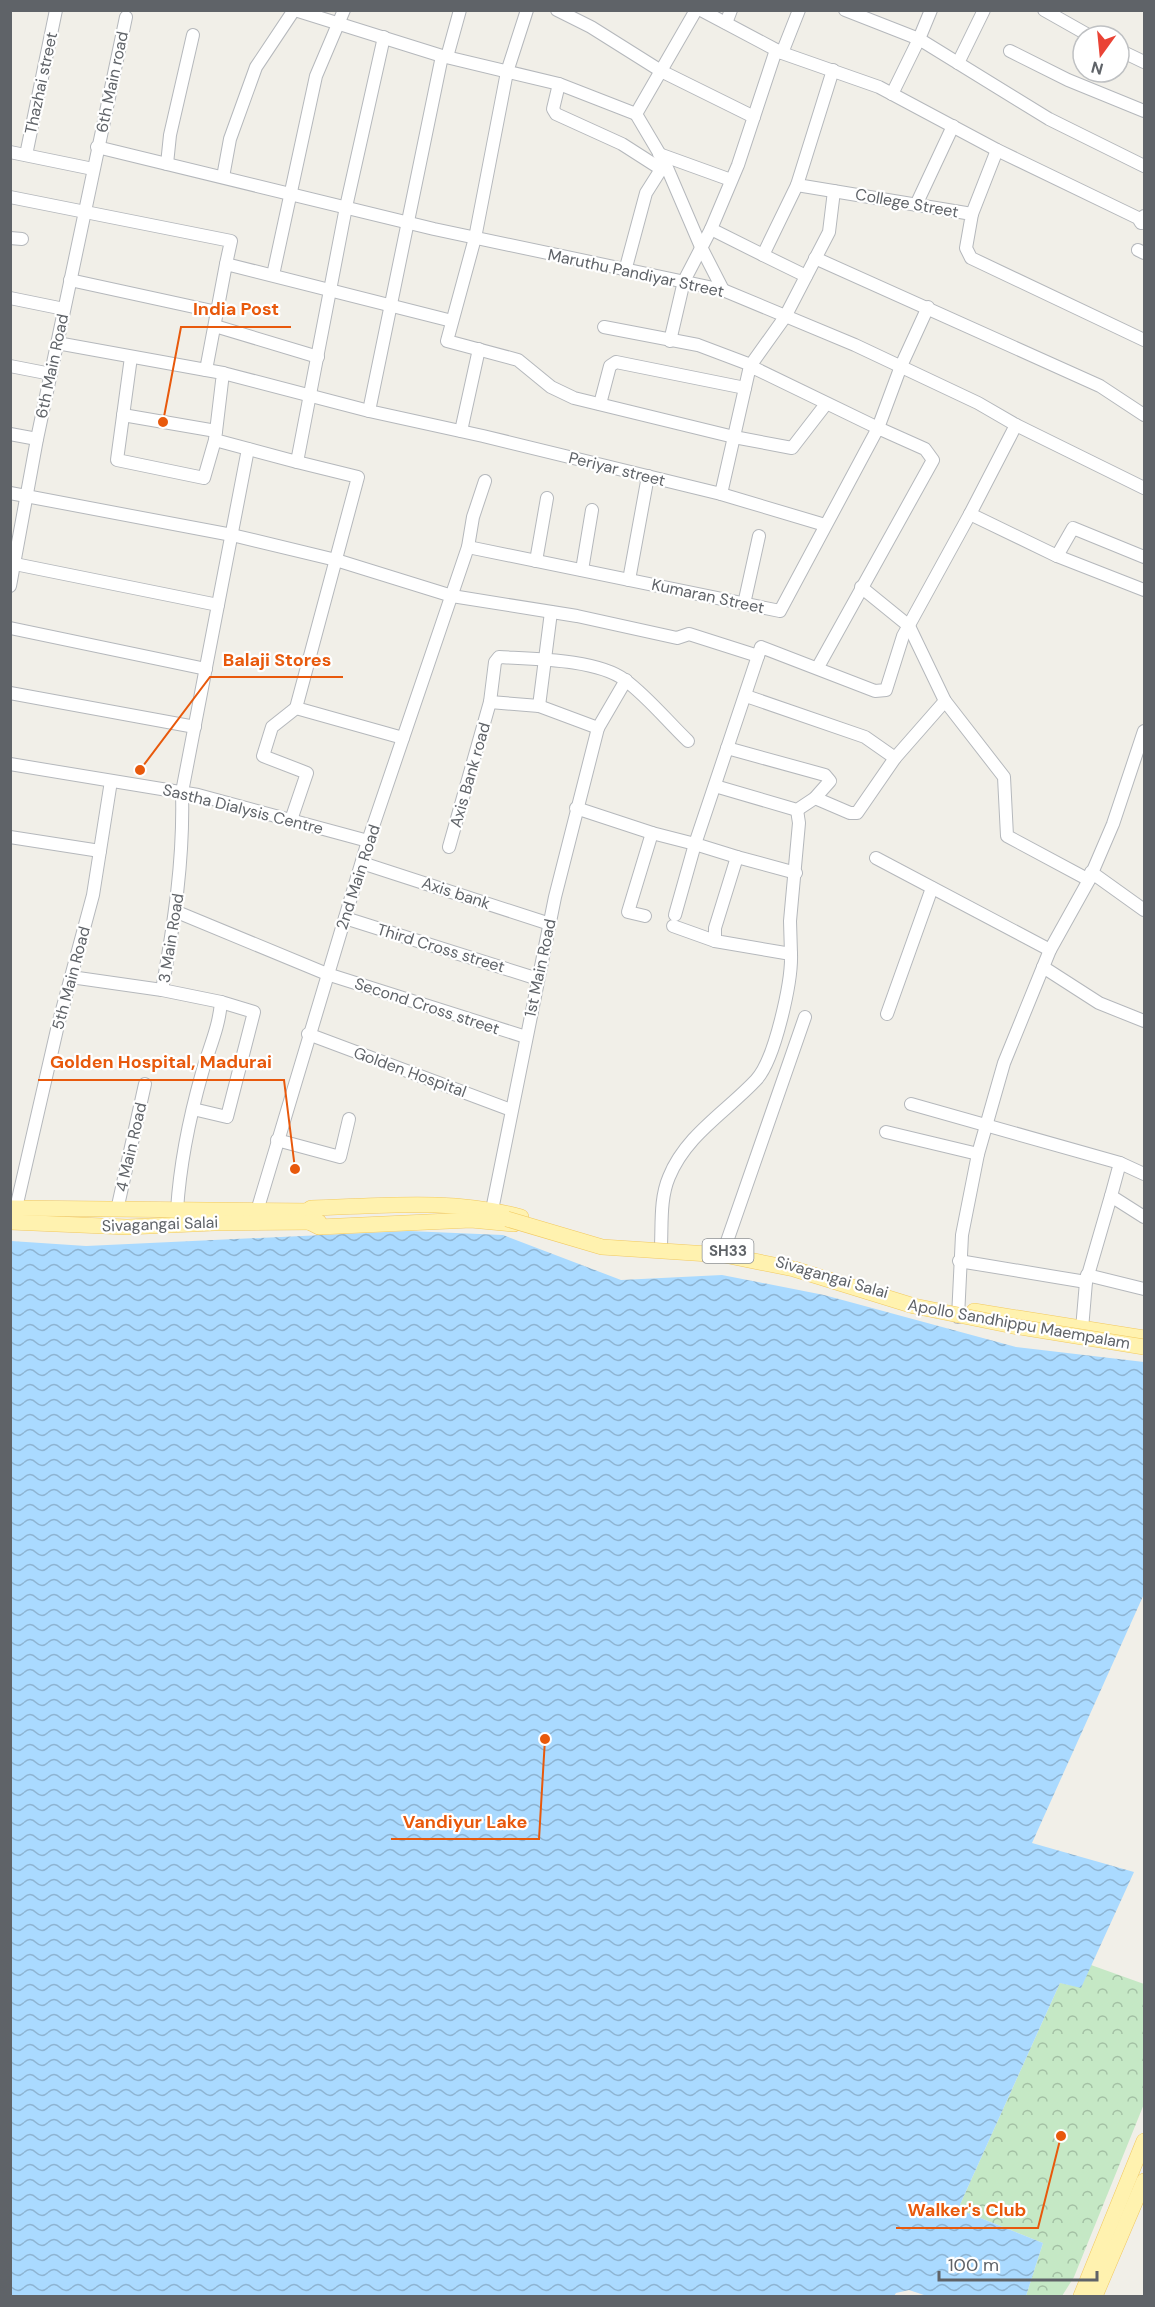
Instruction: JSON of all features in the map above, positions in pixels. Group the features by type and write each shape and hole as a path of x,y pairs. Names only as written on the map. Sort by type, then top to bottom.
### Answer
{"main road":[{"name":"Sivagangai Salai","path":"308,1217 311,1208 444,1205 492,1210 603,1242 724,1250 795,1265 958,1313 1082,1329 1144,1340"},
{"name":"Sivagangai Salai","path":"12,1213 117,1210 257,1211 308,1217 319,1227 471,1220 512,1223 551,1232 602,1249 723,1258 793,1272 862,1294 1144,1348"},
{"name":"Sivagangai Salai","path":"12,1213 127,1227 308,1217 468,1215 508,1217"},
{"name":"Apollo Sandhippu Maempalam","path":"508,1217 602,1244 724,1253 794,1266 914,1302 1144,1340"},
{"name":"Apollo Sandhippu Maempalam","path":"508,1217 602,1247 724,1255 794,1269 914,1306 1013,1326 1144,1348"},
{"path":"1092,2294 1140,2167 1144,2142"},
{"path":"1092,2294 1144,2181"}],"street":[{"name":"Thazhai street","path":"26,155 56,10"},
{"path":"223,177 234,128 256,67 295,10 445,57 559,84 636,114 662,162 700,247 723,290"},
{"path":"273,275 316,76 344,10"},
{"path":"369,411 445,57 460,10"},
{"path":"527,10 507,72 475,238 447,341 518,360 551,387 574,398 734,437 792,448 826,404"},
{"path":"557,10 591,27 661,71 754,117"},
{"path":"636,114 696,10"},
{"path":"701,10 779,51 892,94 997,150 1138,218 1141,223 1144,216"},
{"path":"726,23 731,10"},
{"path":"670,341 684,281 711,229 779,51 799,10"},
{"path":"845,10 919,39 1049,119 1144,166"},
{"path":"892,94 931,10"},
{"path":"958,63 984,10"},
{"path":"1044,10 1071,25"},
{"name":"6th Main road","path":"97,147 126,17"},
{"path":"167,164 170,135 193,35"},
{"path":"297,462 346,207 384,37"},
{"path":"1010,51 1068,80 1144,111"},
{"path":"763,255 797,184 833,70"},
{"path":"559,84 553,109 556,114 662,162 731,180"},
{"path":"916,205 953,126"},
{"name":"Maruthu Pandiyar Street","path":"97,147 475,238 723,290 901,366 1144,488"},
{"name":"6th Main Road","path":"10,586 37,440 97,147"},
{"path":"972,214 997,150"},
{"path":"10,152 93,169"},
{"path":"625,271 646,194 662,162"},
{"name":"College Street","path":"797,184 972,214 966,248 971,258 1144,340"},
{"path":"825,525 721,494 751,366 784,317 829,232 834,191"},
{"path":"10,197 84,210 231,242 206,370"},
{"path":"711,229 806,276"},
{"path":"815,258 1100,386 1144,415"},
{"path":"226,264 392,304 452,321"},
{"path":"70,280 217,312"},
{"path":"10,298 64,309"},
{"path":"878,428 901,366 928,307"},
{"path":"215,326 318,357"},
{"path":"604,327 698,345 751,366 826,404 925,449 933,460 818,667"},
{"name":"Periyar street","path":"57,343 223,373 369,411 721,494"},
{"path":"461,431 479,350"},
{"path":"131,357 117,460 204,478 215,436 223,373"},
{"path":"600,404 610,366 616,362 745,388"},
{"path":"10,366 51,374"},
{"path":"123,415 215,436 248,449 358,477 296,708 273,727 263,756 307,772 291,820"},
{"path":"791,954 716,941 674,920 695,844 761,647 882,692 889,686 909,626 1016,425"},
{"name":"Kumaran Street","path":"468,547 780,611 878,428"},
{"path":"10,434 37,440"},
{"name":"3 Main Road","path":"193,1109 227,1117 254,1012 221,1002 162,990 177,912 183,825 182,792 248,449"},
{"path":"629,580 648,476"},
{"name":"2nd Main Road","path":"257,1211 308,1034 368,841 468,547 473,517 485,481"},
{"path":"10,493 232,535 336,560 452,596 551,612 677,638 689,634 758,656"},
{"path":"536,561 547,498"},
{"path":"582,570 592,510"},
{"path":"970,514 1057,555 1144,591"},
{"path":"1057,555 1073,528 1144,556"},
{"path":"744,604 759,536"},
{"path":"13,563 218,605"},
{"path":"861,587 909,626 945,701 1004,777 1007,836 1090,876 1144,910"},
{"path":"539,706 551,612"},
{"path":"10,628 206,669"},
{"path":"490,702 496,659 544,660 601,669 626,680 688,741"},
{"name":"1st Main Road","path":"492,1210 538,979 576,808 598,728 626,680"},
{"path":"10,693 195,727"},
{"path":"746,696 865,737 895,758"},
{"path":"815,798 850,813 857,813 895,758 945,701"},
{"name":"Axis Bank road","path":"449,847 490,702 539,706 598,728"},
{"path":"296,708 403,738"},
{"path":"958,1313 959,1261 978,1154 1004,1064 1050,950 1090,876 1113,824 1144,731"},
{"path":"727,748 829,778 829,784 815,798 797,810"},
{"name":"Sastha Dialysis Centre","path":"10,764 182,792 368,841"},
{"name":"5th Main Road","path":"12,1213 93,895 111,781"},
{"path":"715,786 797,810"},
{"path":"576,808 652,833 796,873"},
{"path":"661,1245 663,1199 668,1178 680,1156 706,1124 762,1072 789,987 790,921 796,873 797,810"},
{"path":"645,916 628,912 652,833"},
{"path":"10,837 100,851"},
{"path":"716,941 715,928 737,858"},
{"path":"876,858 1050,950"},
{"name":"Axis bank","path":"362,863 550,924"},
{"path":"887,1014 932,888"},
{"name":"Second Cross street","path":"177,912 327,974 526,1037"},
{"name":"Third Cross street","path":"345,918 538,979"},
{"path":"1043,967 1099,1003 1144,1021"},
{"path":"71,977 162,990"},
{"path":"177,1210 180,1170 193,1109 220,1024 221,1002"},
{"path":"724,1250 805,1017"},
{"name":"Golden Hospital","path":"308,1034 511,1110"},
{"name":"4 Main Road","path":"117,1210 145,1084"},
{"path":"911,1104 1120,1163 1144,1174"},
{"path":"277,1140 340,1157 349,1119"},
{"path":"886,1132 978,1154"},
{"path":"1082,1329 1086,1279 1120,1163"},
{"path":"1111,1196 1144,1217"},
{"path":"959,1261 1144,1289"}],"green space":[{"path":"1091,1965 1144,1984 1144,2104 1074,2277 1062,2296 1026,2296 1043,2243 958,2209 1060,1983 1081,1987"}],"water":[{"path":"408,1231 503,1235 621,1280 722,1275 824,1295 1016,1347 1144,1362 1144,1594 1032,1843 1134,1872 1081,1988 1060,1983 958,2209 1043,2243 1026,2296 927,2296 909,2290 896,2293 894,2296 11,2296 11,1241 86,1246"}],"place":[{"name":"India Post","path":"163,422"},
{"name":"Balaji Stores","path":"140,770"},
{"name":"Golden Hospital, Madurai","path":"295,1169"},
{"name":"Vandiyur Lake","path":"545,1739"},
{"name":"Walker's Club","path":"1061,2136"}]}
